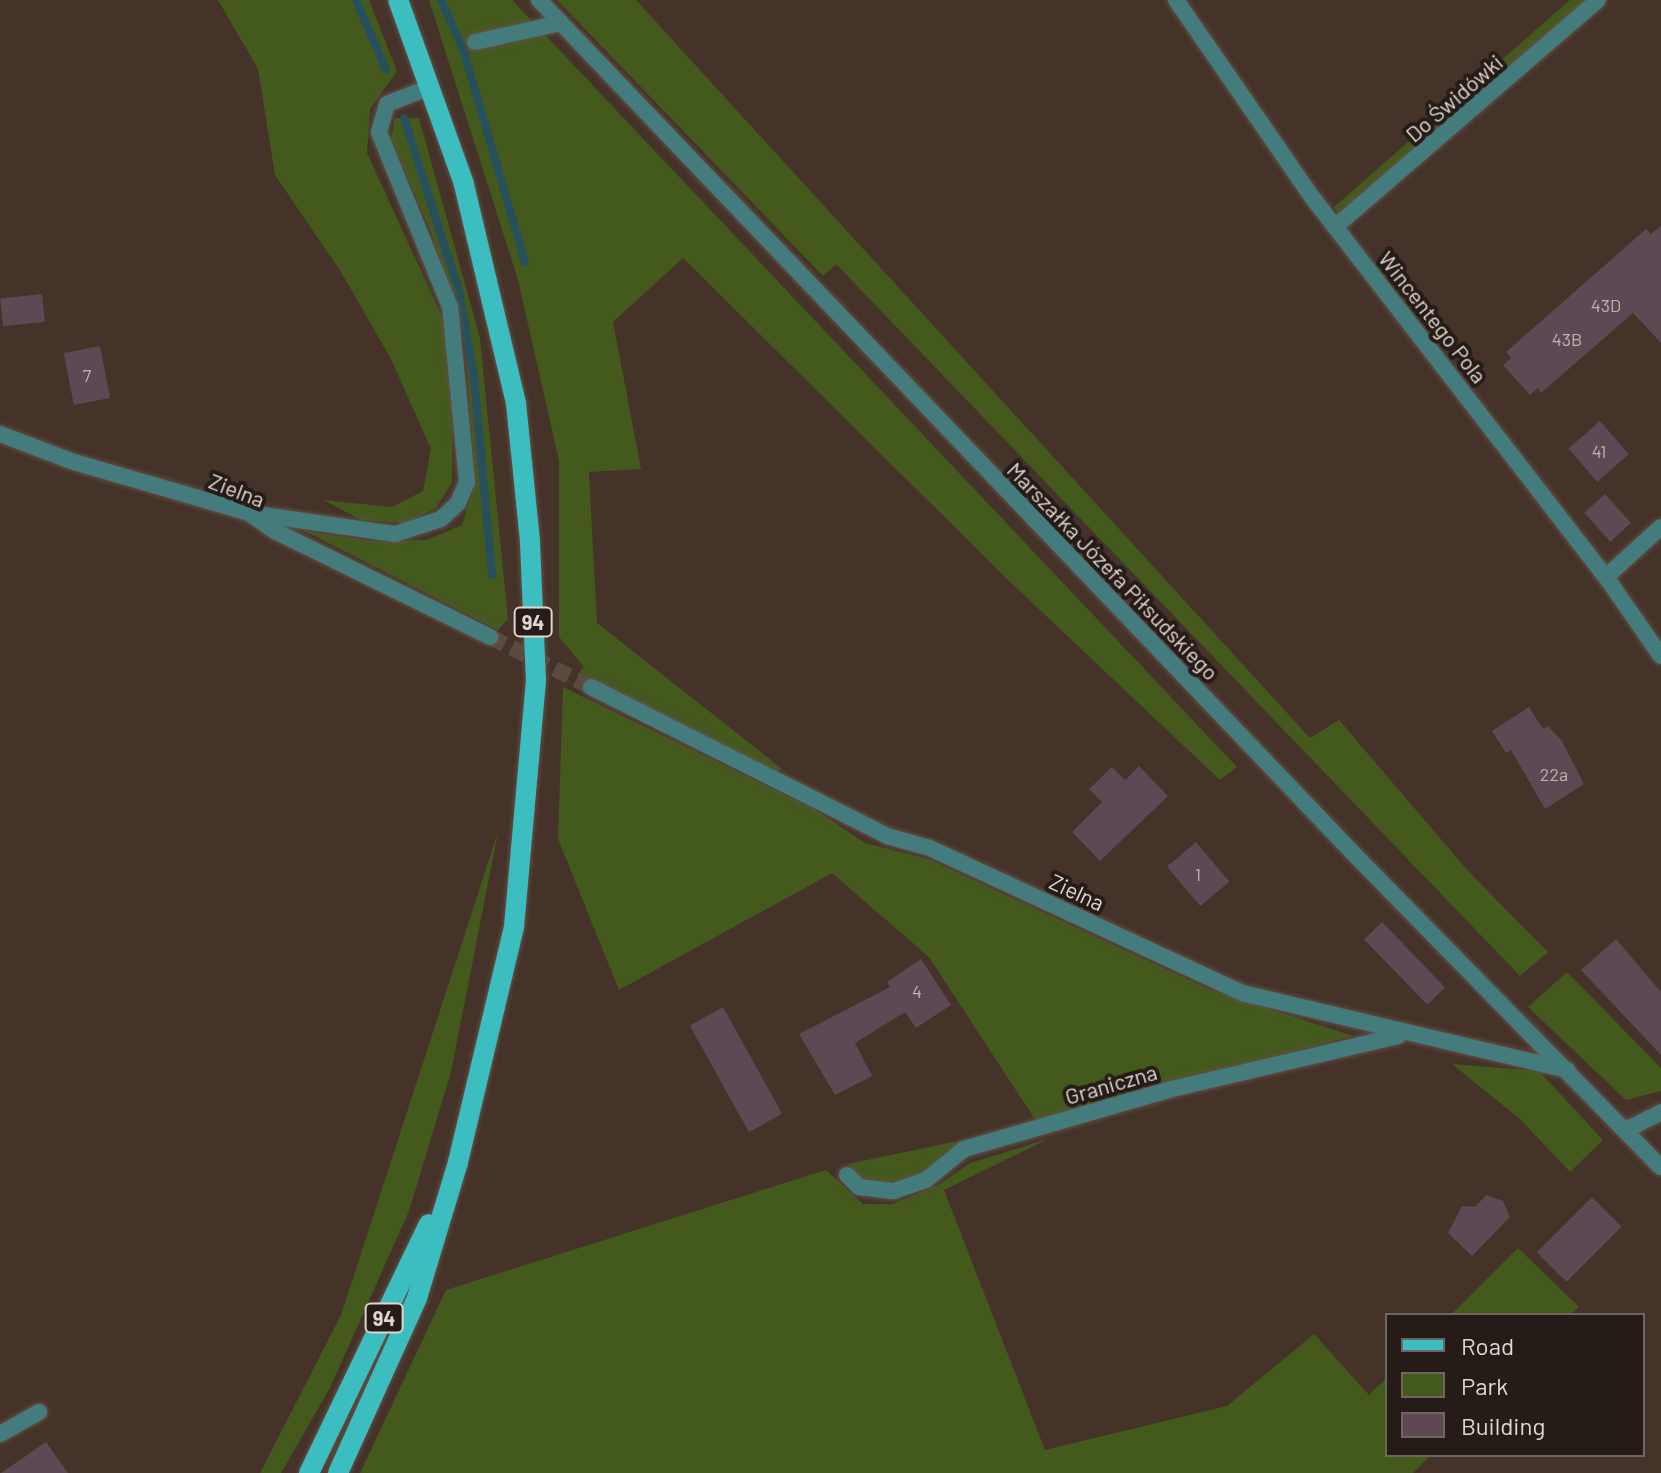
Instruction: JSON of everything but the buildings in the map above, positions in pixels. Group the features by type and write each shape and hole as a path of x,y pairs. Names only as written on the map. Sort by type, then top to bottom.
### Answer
{"main road":[{"name":"94","path":"338,1473 417,1298 458,1162 514,927 536,681 530,541 516,403 489,272 430,87 398,0"},
{"name":"94","path":"309,1473 458,1162"}],"street":[{"name":"Marszałka Józefa Piłsudskiego","path":"539,0 1352,852 1661,1167"},
{"name":"Wincentego Pola","path":"1176,0 1335,227 1606,577 1661,656"},
{"name":"Do Świdówki","path":"1335,227 1598,0"},
{"path":"475,42 561,23"},
{"path":"249,513 395,534 441,519 458,503 467,482 450,307 379,132 387,104 430,87"},
{"name":"Zielna","path":"0,434 74,462 249,513 275,531 490,637"},
{"path":"1606,577 1661,527"},
{"name":"Zielna","path":"591,687 887,836 930,848 1242,993 1404,1035 1568,1070"},
{"name":"Graniczna","path":"847,1175 859,1187 894,1191 926,1180 964,1149 1168,1090 1404,1035"},
{"path":"1626,1130 1661,1112"},
{"path":"0,1434 39,1412"}],"green space":[{"path":"218,0 369,0 397,71 370,109 367,153 444,321 453,395 452,483 436,508 405,523 361,520 324,500 392,507 423,491 431,449 391,359 341,272 275,175 258,69"},
{"path":"429,0 512,0 1237,767 1220,780 1005,577 683,258 613,322 641,469 589,472 597,623 781,768 777,774 577,675 584,667 559,637 559,461 518,280"},
{"path":"557,0 636,0 1310,738 1339,720 1469,872 1548,952 1520,976 836,264 823,276"},
{"path":"1570,0 1592,0 1340,216 1334,207"},
{"path":"395,118 419,118 480,338 508,619 498,630 305,531 373,541 426,540 462,525 475,484 465,340 431,232 391,139"},
{"path":"563,687 814,809 865,843 928,859 1206,988 1353,1036 1036,1121 929,957 832,873 619,990 558,839"},
{"path":"498,832 451,1072 409,1211 330,1388 281,1473 260,1473 341,1315"},
{"path":"1567,972 1661,1068 1661,1091 1626,1100 1528,1007"},
{"path":"1452,1064 1539,1071 1603,1140 1570,1172 1520,1119"},
{"path":"967,1139 914,1178 885,1184 862,1181 848,1164"},
{"path":"1048,1139 944,1190 1045,1450 1227,1406 1314,1334 1369,1395 1385,1380 1385,1457 1429,1457 1413,1473 360,1473 446,1290 826,1170 863,1204 893,1204 940,1184 970,1163"},
{"path":"1518,1248 1579,1307 1573,1313 1453,1313"}],"waterway":[{"path":"356,0 386,70"},
{"path":"441,0 464,52 525,262"},
{"path":"404,118 459,291 474,377 492,575"}],"tunnel":[{"path":"490,637 591,687"}]}
